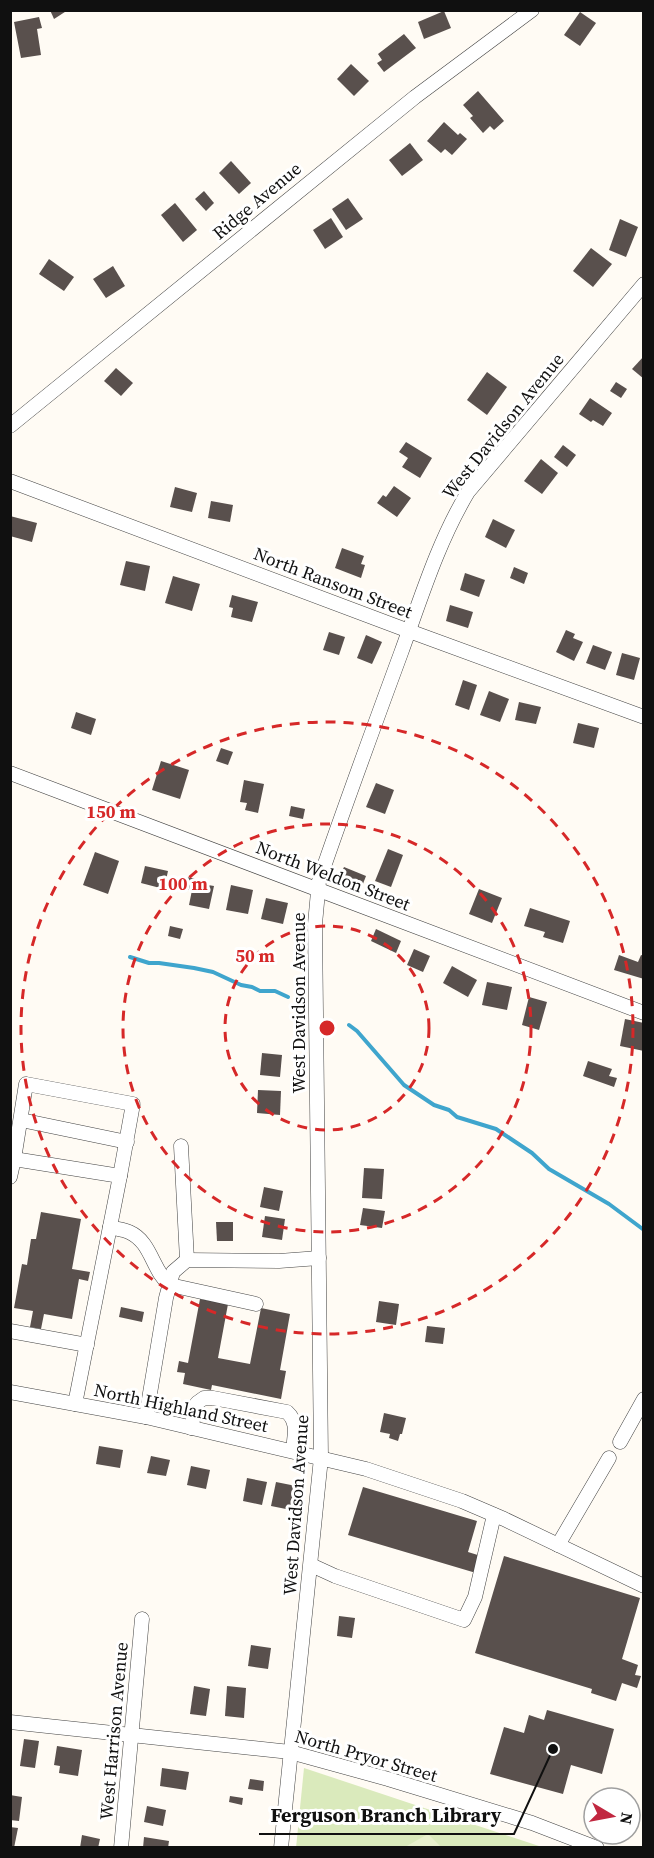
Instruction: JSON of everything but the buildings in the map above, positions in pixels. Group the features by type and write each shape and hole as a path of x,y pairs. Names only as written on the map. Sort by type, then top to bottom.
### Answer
{"street":[{"name":"Ridge Avenue","path":"10,426 415,97 532,10"},
{"name":"West Davidson Avenue","path":"281,1848 321,1458 315,924 318,889 340,819 446,533 468,492 644,284"},
{"name":"North Ransom Street","path":"10,480 409,631 643,716"},
{"name":"North Weldon Street","path":"10,773 644,1013"},
{"path":"10,1177 26,1084 133,1104 75,1404"},
{"path":"21,1120 127,1142"},
{"path":"181,1146 187,1260"},
{"path":"12,1158 120,1176"},
{"path":"110,1227 129,1232 139,1238 163,1280 170,1285 256,1304"},
{"path":"146,1417 160,1330 173,1272 187,1260 268,1261 319,1258"},
{"path":"10,1330 87,1345"},
{"name":"North Highland Street","path":"10,1392 146,1417 366,1469 462,1501 644,1586"},
{"path":"191,1428 197,1403 204,1398 287,1412 294,1418 293,1451"},
{"path":"620,1442 644,1399"},
{"path":"558,1545 609,1458"},
{"path":"311,1565 335,1576 464,1620 475,1597 494,1515"},
{"name":"West Harrison Avenue","path":"121,1848 142,1619"},
{"name":"North Pryor Street","path":"10,1722 290,1752 532,1823 597,1848"},
{"path":"562,1835 570,1848"}],"green space":[{"path":"304,1768 542,1847 296,1848"},
{"path":"428,1834 441,1847 405,1847"}],"waterway":[{"path":"130,957 149,963 213,972 241,985 260,991 275,991 288,997"},
{"path":"349,1025 357,1031 404,1085 434,1105 449,1110 457,1117 496,1129 532,1153 549,1169 609,1204 644,1230"}],"place":[{"name":"Ferguson Branch Library","path":"553,1749"}]}
